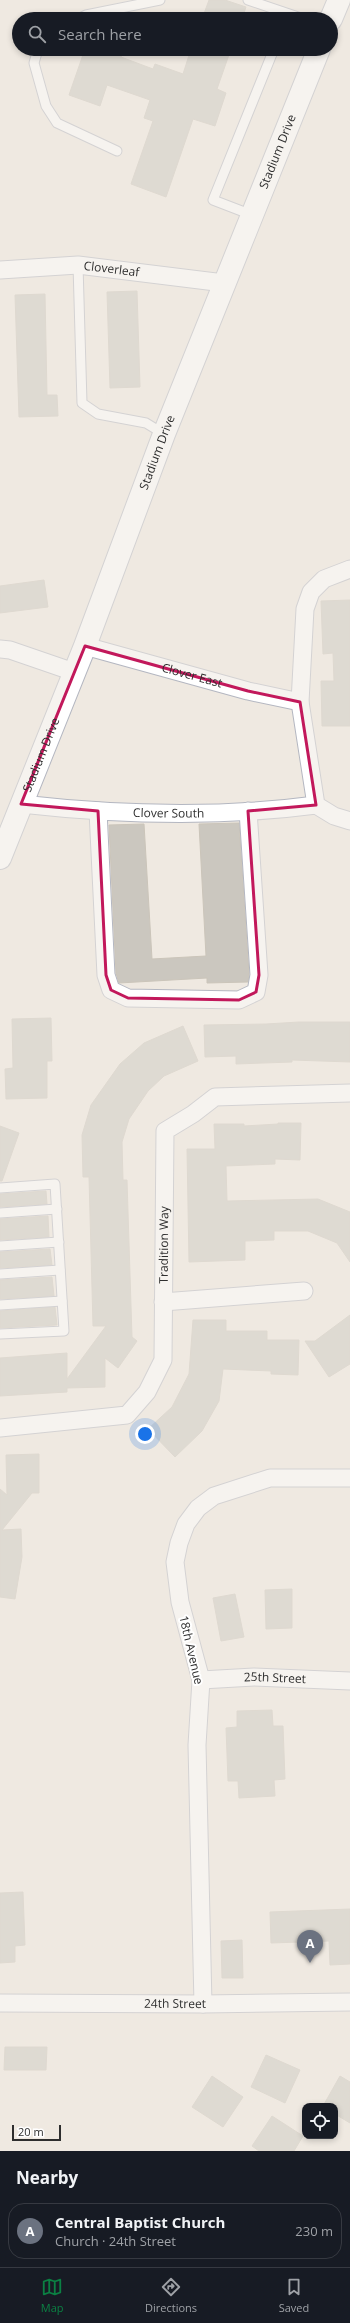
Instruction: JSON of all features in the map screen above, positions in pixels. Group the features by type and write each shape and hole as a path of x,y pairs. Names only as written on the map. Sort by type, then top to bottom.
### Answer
{"street":[{"path":"334,12 338,0"},
{"name":"Stadium Drive","path":"0,857 21,804 39,765 164,434 316,56"},
{"name":"Cloverleaf","path":"0,270 78,265 224,282"},
{"path":"350,570 324,579 311,592 305,609 300,666 300,702 316,805 334,816 350,821"},
{"name":"Clover East","path":"85,646 248,691 300,702"},
{"path":"0,649 10,650 74,672"},
{"name":"Clover South","path":"21,804 98,812 148,814 248,812 316,805"},
{"path":"98,812 106,975 111,990 128,998 232,1000 240,1000 256,992 259,975 248,812"},
{"name":"Tradition Way","path":"0,1428 127,1415 148,1392 162,1360 165,1131 193,1114 215,1097 350,1092"},
{"path":"163,1302 304,1291"},
{"name":"18th Avenue","path":"203,2004 197,1745 201,1680 180,1602 175,1562 179,1543 186,1524 198,1508 214,1496 270,1478 350,1478"},
{"name":"25th Street","path":"201,1680 254,1677 350,1681"},
{"name":"24th Street","path":"0,2003 203,2004 350,2002"}],"lane":[{"path":"101,12 160,0"},
{"path":"248,0 277,12"},
{"path":"36,56 34,64 46,106 57,123 117,151"},
{"path":"252,215 213,200 271,56"},
{"path":"78,265 82,403 98,414 146,423 164,434"},
{"path":"0,1188 55,1184 64,1331 0,1334"},
{"path":"0,1213 57,1209"},
{"path":"0,1246 59,1242"},
{"path":"0,1274 60,1270"},
{"path":"0,1305 62,1301"}],"highlighted area":[{"path":"85,646 248,691 300,702 316,805 248,811 259,975 256,992 239,1000 128,998 111,990 106,975 98,811 21,804"}],"building":[{"path":"209,0 225,0 246,7 244,12 205,12"},
{"path":"83,56 121,56 153,69 155,64 183,74 189,56 229,56 217,89 226,93 215,126 193,119 166,197 131,184 153,121 144,118 150,100 107,85 100,106 69,95"},
{"path":"137,291 140,387 110,388 107,292"},
{"path":"45,294 47,395 57,395 58,416 19,417 15,295"},
{"path":"44,580 48,607 0,613 0,586"},
{"path":"350,600 350,726 322,726 321,681 334,681 333,653 323,654 321,601"},
{"path":"239,823 249,974 248,982 207,983 207,978 119,983 116,973 109,825 144,824 152,959 206,956 199,824"},
{"path":"51,1018 52,1061 47,1061 47,1098 6,1099 5,1069 13,1068 12,1019"},
{"path":"350,1022 350,1062 292,1060 292,1062 236,1064 236,1056 205,1057 204,1025"},
{"path":"183,1026 198,1061 164,1076 148,1091 129,1119 122,1142 123,1180 127,1180 132,1337 137,1341 118,1368 105,1358 105,1387 67,1388 67,1392 0,1396 0,1358 67,1353 67,1379 106,1326 93,1326 89,1177 83,1177 82,1135 91,1105 120,1064 144,1043"},
{"path":"278,1123 301,1123 300,1160 275,1159 275,1164 226,1166 227,1201 318,1199 350,1212 350,1262 337,1243 308,1231 274,1231 274,1240 245,1241 245,1260 189,1262 187,1149 215,1149 214,1124 244,1124 244,1126"},
{"path":"0,1126 19,1133 2,1181 0,1181"},
{"path":"46,1191 47,1204 0,1207 0,1194"},
{"path":"48,1216 49,1237 0,1240 0,1219"},
{"path":"50,1249 52,1265 0,1268 0,1252"},
{"path":"52,1277 54,1296 0,1299 0,1280"},
{"path":"55,1307 57,1325 0,1328 0,1311"},
{"path":"350,1315 350,1364 329,1377 305,1341 315,1341"},
{"path":"193,1320 226,1320 226,1331 267,1331 267,1340 299,1340 298,1375 271,1374 271,1371 223,1369 219,1401 202,1431 175,1457 148,1429 172,1407 189,1374"},
{"path":"39,1454 39,1493 32,1493 2,1530 21,1529 22,1557 15,1599 0,1597 0,1489 7,1495 6,1455"},
{"path":"292,1589 292,1628 266,1629 265,1590"},
{"path":"235,1594 244,1637 221,1641 213,1598"},
{"path":"272,1710 273,1726 283,1726 285,1779 274,1780 275,1796 239,1798 238,1781 228,1781 226,1728 237,1727 237,1711"},
{"path":"23,1892 25,1945 15,1946 15,1962 0,1963 0,1893"},
{"path":"350,1909 350,1964 330,1965 329,1941 271,1943 270,1912"},
{"path":"242,1940 243,1978 222,1978 221,1941"},
{"path":"5,2047 47,2047 46,2070 4,2070"},
{"path":"266,2055 300,2070 285,2103 251,2087"},
{"path":"212,2076 243,2097 223,2127 192,2107"},
{"path":"340,2076 350,2082 350,2123 338,2116 338,2103 325,2103"},
{"path":"272,2116 302,2135 294,2151 259,2151 252,2146"}],"place":[{"name":"Central Baptist Church","path":"310,1963"}]}
